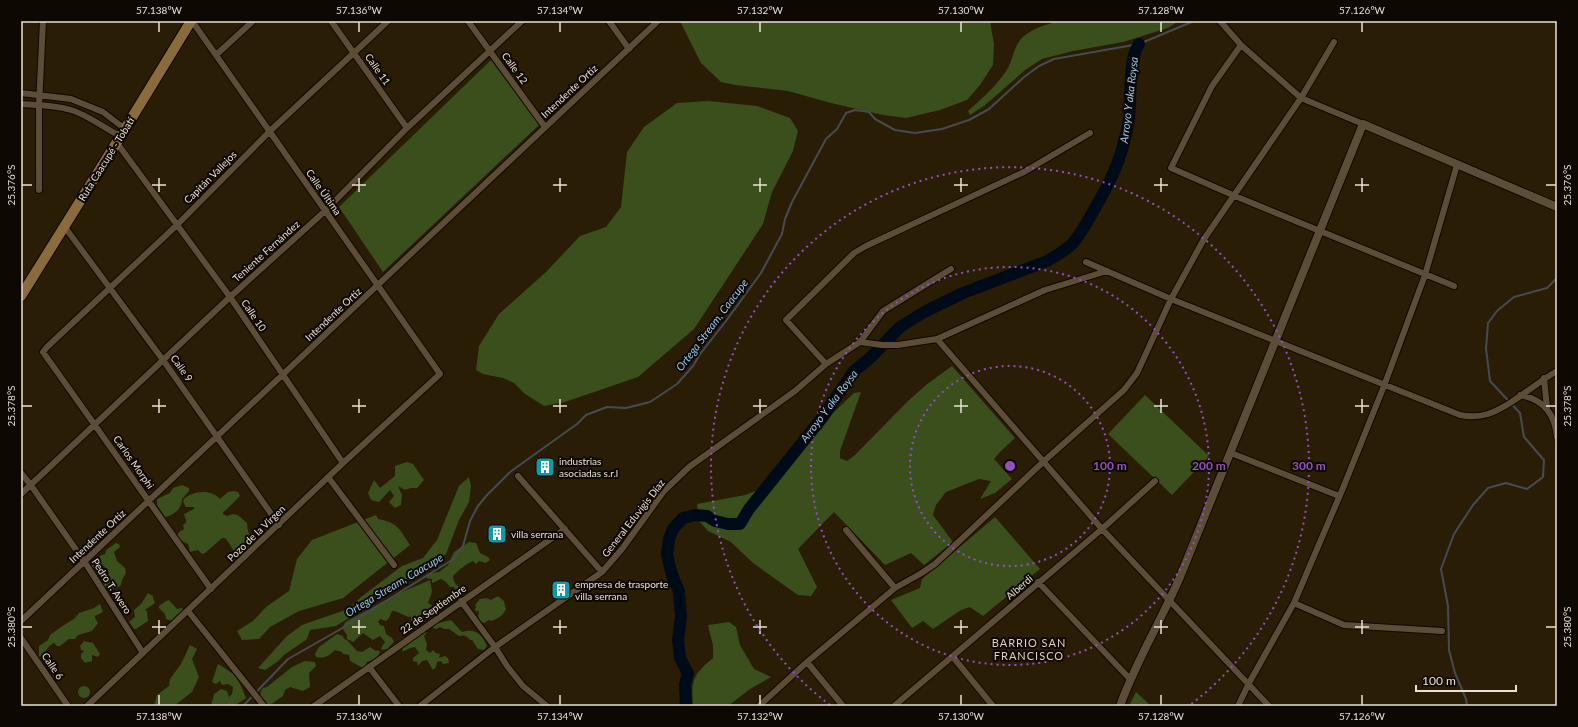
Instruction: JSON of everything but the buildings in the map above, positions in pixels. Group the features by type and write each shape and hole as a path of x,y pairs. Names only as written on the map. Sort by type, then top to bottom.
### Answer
{"main road":[{"name":"Ruta Caacupé - Tobatí","path":"21,296 191,21"}],"street":[{"path":"39,190 39,106 43,21"},
{"name":"Calle Última","path":"191,21 216,54 440,374"},
{"path":"216,54 253,21"},
{"name":"Calle 11","path":"331,21 407,128"},
{"name":"Capitán Vallejos","path":"47,347 109,286 177,225 270,131 388,21"},
{"name":"Calle 12","path":"468,21 545,127"},
{"name":"Teniente Fernández","path":"21,494 230,297 325,211 407,128 522,21"},
{"path":"609,21 629,49"},
{"name":"Intendente Ortiz","path":"21,621 658,21"},
{"path":"1220,21 1241,45 1301,98 1557,207"},
{"path":"759,706 807,662 895,588 935,564 1043,462 1124,390 1137,372 1171,299 1204,239 1301,98 1334,42"},
{"path":"1241,45 1212,86 1171,168 1234,196 1454,286"},
{"path":"21,93 65,97 78,101 103,112 121,136"},
{"path":"21,104 60,108 79,113 121,136"},
{"path":"1120,706 1130,679 1170,599 1231,453 1277,342 1363,124"},
{"path":"826,364 786,320 854,253 1024,172 1090,133"},
{"name":"Calle 10","path":"121,136 177,225 230,297 343,463"},
{"path":"1238,706 1294,603 1384,386 1425,275 1457,165"},
{"name":"Calle 9","path":"64,226 163,360 279,524"},
{"path":"1086,262 1171,299 1384,386 1460,415 1471,417 1487,414 1514,399 1544,378 1557,371"},
{"path":"951,269 883,311 860,342 882,345 898,345 937,339 1045,290 1107,270"},
{"path":"937,339 1102,529 1170,599 1269,706"},
{"name":"General Eduvigis Díaz","path":"420,706 495,647 602,572 622,549 664,491 689,467 795,391 826,364 860,342"},
{"name":"Carlos Morphi","path":"47,347 43,352 211,589"},
{"name":"Pozo de la Virgen","path":"87,706 328,477 440,374"},
{"path":"1544,378 1547,408 1556,425 1557,437"},
{"path":"1520,395 1536,400 1547,408"},
{"path":"1231,453 1339,496"},
{"name":"Pedro T. Avero","path":"21,473 84,561 143,653"},
{"path":"518,476 602,572"},
{"path":"328,477 394,565"},
{"name":"Alberdi","path":"894,706 1102,529 1155,481"},
{"name":"22 de Septiembre","path":"314,706 565,529"},
{"path":"846,530 895,588"},
{"path":"1038,582 1130,679"},
{"path":"462,602 523,686 547,706"},
{"path":"1294,603 1344,624 1442,631"},
{"path":"188,611 262,704"},
{"name":"Calle 6","path":"21,638 68,706"},
{"path":"953,657 993,706"},
{"path":"807,662 843,706"},
{"path":"369,667 399,706"}],"green space":[{"path":"680,21 990,21 994,44 993,65 980,85 967,100 940,110 906,118 883,115 788,91 721,82 701,63"},
{"path":"1058,21 1179,21 1168,28 1123,42 1073,51 1042,59 1025,70 984,106 970,115 968,111 990,91 1008,68 1019,41 1035,29"},
{"path":"491,60 539,125 383,272 339,207"},
{"path":"708,101 757,106 790,118 798,131 793,151 772,192 763,224 694,329 638,377 565,402 544,406 525,394 514,383 503,378 483,374 476,370 479,346 499,314 546,272 580,236 606,227 621,207 627,152 644,127 677,103"},
{"path":"952,366 1015,438 994,459 1012,479 995,493 980,499 991,481 979,479 946,492 936,505 933,515 953,542 924,565 911,553 885,565 834,512 798,549 817,587 811,596 798,595 753,563 731,542 708,531 699,521 697,504 745,495 758,490 778,476 815,430 854,393 861,392 840,451 840,458 847,461 855,455 908,401 926,385"},
{"path":"1145,395 1209,456 1172,495 1108,434"},
{"path":"407,462 413,464 424,480 417,488 405,490 398,486 402,495 401,505 395,508 389,502 394,496 390,490 379,502 371,500 368,493 374,480 380,488 395,476 395,466"},
{"path":"469,477 471,486 469,502 459,520 446,554 415,577 397,586 336,626 310,630 307,639 284,655 277,662 265,670 258,668 287,636 302,625 348,609 361,597 402,566 423,558 437,540 459,486"},
{"path":"182,485 189,488 189,491 182,499 179,509 171,515 165,517 157,505 157,499 170,493 173,488"},
{"path":"201,492 212,493 220,499 228,492 238,492 240,496 223,512 223,514 227,516 236,514 240,517 247,523 249,534 256,540 241,554 237,554 235,552 225,538 222,538 205,553 202,554 198,550 190,552 188,544 180,540 177,535 184,529 183,525 186,521 184,514 194,509 194,507 186,507 183,500 191,494"},
{"path":"376,515 378,519 390,522 397,527 410,545 343,598 299,611 270,627 259,639 242,640 237,631 253,621 266,607 289,591 297,559 312,540"},
{"path":"995,517 1040,569 983,616 970,607 961,610 933,629 923,621 912,628 891,600 920,588 922,579"},
{"path":"469,542 476,543 480,553 488,557 490,560 486,563 479,561 476,564 473,561 462,567 453,576 455,584 465,592 463,594 457,592 454,587 450,587 441,579 432,583 432,579 426,578 427,574 439,572 448,565 454,552"},
{"path":"116,543 119,544 120,547 114,552 117,561 125,568 126,573 121,585 117,588 106,590 90,565 94,562 100,575 109,574 108,570 98,561 100,556 105,554 106,550"},
{"path":"430,580 432,592 428,603 438,609 437,613 417,624 413,624 411,622 411,617 395,611 392,611 386,621 380,619 378,622 380,625 384,626 386,634 392,638 394,642 387,649 382,650 381,648 385,642 380,636 373,640 363,633 353,642 347,639 347,635 343,629 344,624 347,621 395,595"},
{"path":"148,593 153,596 155,603 145,610 147,611 148,621 134,629 129,622 135,617 134,610 141,604"},
{"path":"498,596 504,601 505,611 502,615 491,621 489,620 484,623 480,621 478,617 478,610 477,612 475,610 475,605 480,599 486,598 491,600"},
{"path":"169,600 177,609 182,608 184,611 172,621 166,619 165,614 159,608 159,606"},
{"path":"100,604 103,612 95,616 98,623 92,631 78,635 75,639 69,639 60,646 57,646 54,643 39,657 39,646 48,640 50,635 75,618 79,613 94,608"},
{"path":"451,620 462,632 471,631 478,633 483,638 487,646 484,650 478,649 472,640 467,637 459,636 449,629 440,627 436,629 433,628 434,624"},
{"path":"729,622 736,627 740,645 754,669 771,677 750,689 728,706 693,706 692,690 695,678 701,669 713,658 713,645 708,625"},
{"path":"427,632 424,636 427,644 426,650 430,653 433,650 440,654 439,658 445,656 448,658 449,663 443,664 441,661 437,662 436,667 433,670 427,660 422,661 418,666 417,662 413,661 413,658 419,653 415,647 402,651 403,646 421,633"},
{"path":"337,634 343,636 344,639 347,640 357,651 362,652 370,647 380,652 373,660 367,662 363,668 350,661 349,655 335,650 331,654 322,658 316,657 315,654 319,647"},
{"path":"84,641 93,643 100,654 98,657 92,655 92,661 85,663 81,658 81,654 84,651 81,650 80,646"},
{"path":"190,645 197,649 192,659 199,677 192,692 174,706 154,706 157,695 169,686 170,679 181,664"},
{"path":"305,661 315,662 316,666 309,673 310,687 303,691 290,687 285,690 283,696 266,706 264,703 266,701 262,699 261,695 263,688 267,687 292,667"},
{"path":"218,664 233,674 241,686 246,698 234,706 211,706 214,694 221,689 227,691 229,697 232,694 233,687 228,684 222,685 220,681 216,684 212,682"},
{"path":"86,686 89,687 89,697 82,698 79,697 78,690 79,687"},
{"path":"1136,692 1151,706 1129,706"}],"waterway":[{"name":"Ortega Stream, Caacupe","path":"243,706 288,659 339,630 452,560 463,546 470,521 478,506 487,495 510,472 577,424 586,415 607,407 626,408 650,402 677,384 693,366 700,354 761,273 782,234 785,219 792,202 826,139 837,129 846,113 855,110 869,112 875,119 895,130 915,133 942,129 969,120 989,109 1024,77 1039,66 1054,59 1139,44 1194,21"},
{"name":"Arroyo Y aka Roysa","path":"686,706 685,685 688,673 680,658 678,639 681,617 679,591 672,575 667,555 669,539 673,529 683,518 695,515 707,516 715,521 728,524 740,524 749,509 822,418 854,371 869,359 900,327 926,311 963,293 1047,261 1072,244 1084,228 1100,199 1120,156 1129,119 1131,70 1135,52 1139,44"},
{"path":"1467,706 1466,699 1455,673 1449,650 1448,606 1441,569 1454,534 1473,505 1488,488 1506,483 1527,489 1543,477 1544,460 1524,437 1520,413 1490,381 1486,349 1488,323 1497,311 1514,297 1547,288 1557,278"}],"place":[{"name":"industrias asociadas s.r.l","path":"545,467"},
{"name":"villa serrana","path":"497,534"},
{"name":"empresa de trasporte villa serrana","path":"561,590"}],"district":[{"name":"BARRIO SAN FRANCISCO","path":"1029,649"}]}
